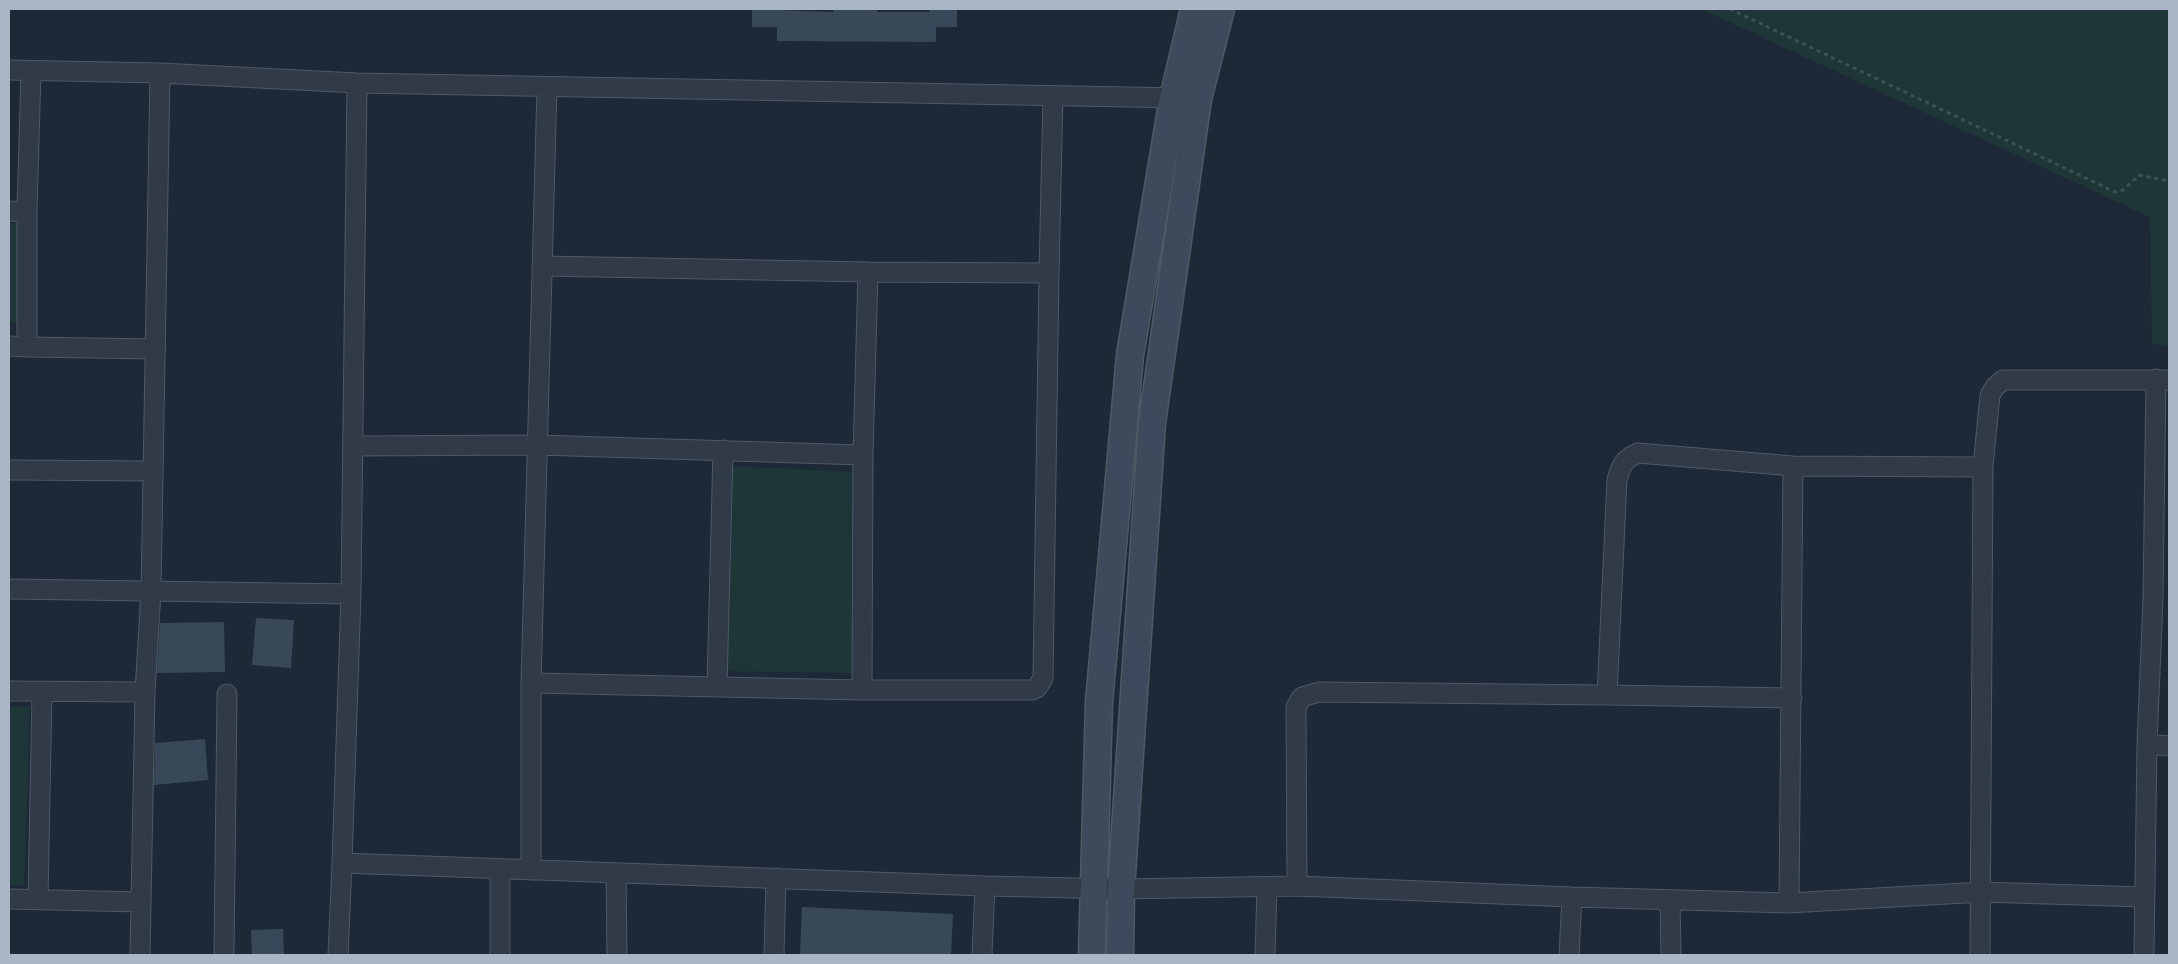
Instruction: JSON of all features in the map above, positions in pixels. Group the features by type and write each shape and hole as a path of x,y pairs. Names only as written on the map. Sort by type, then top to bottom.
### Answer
{"street":[{"path":"1120,955 1121,889 1152,423 1194,9"},
{"path":"1092,955 1092,889 1099,702 1130,355 1186,98 1221,9"},
{"path":"9,70 160,73 358,83 1186,98"},
{"path":"32,71 18,212 18,347 156,349"},
{"path":"140,955 145,692 152,591 160,73"},
{"path":"338,955 351,594 358,83"},
{"path":"531,870 531,683 547,87"},
{"path":"531,683 862,690 1032,690 1040,684 1043,678 1053,96"},
{"path":"542,266 1049,273"},
{"path":"862,690 863,455 868,272"},
{"path":"1980,955 1982,892 1983,467 1990,395 2003,380 2163,379 2161,599 2147,744 2144,955"},
{"path":"353,446 538,445 863,455"},
{"path":"717,686 723,450"},
{"path":"1607,695 1617,480 1620,468 1626,459 1638,453 1793,466 1983,467"},
{"path":"1789,903 1793,466"},
{"path":"9,470 153,471"},
{"path":"9,589 351,594"},
{"path":"9,692 145,692"},
{"path":"38,899 42,692"},
{"path":"1297,886 1296,707 1302,697 1319,692 1792,698"},
{"path":"224,955 227,694"},
{"path":"2147,744 2169,746"},
{"path":"342,863 500,870 1092,889 1267,888 1297,886 1789,903 1982,892 2144,897"},
{"path":"500,870 500,955"},
{"path":"616,873 617,955"},
{"path":"774,955 776,878"},
{"path":"982,955 985,886"},
{"path":"1265,955 1267,888"},
{"path":"1569,955 1572,897"},
{"path":"9,899 140,902"},
{"path":"1670,900 1671,955"}],"path":[{"path":"1730,9 2115,192 2122,190 2140,175 2169,181"}],"green space":[{"path":"1701,9 2169,9 2169,346 2152,344 2150,217"},
{"path":"9,223 17,224 18,323 9,322"},
{"path":"729,466 858,472 853,673 723,671"},
{"path":"9,707 30,707 24,885 9,885"}],"building":[{"path":"752,9 833,12 833,9 877,9 877,12 929,12 929,9 957,9 957,27 936,27 936,42 777,41 777,27 752,27"},
{"path":"256,618 294,620 291,668 252,665"},
{"path":"224,622 225,672 157,673 160,623"},
{"path":"205,739 208,780 154,785 155,743"},
{"path":"802,907 953,914 951,955 800,954"},
{"path":"283,929 284,955 252,955 251,930"}]}
